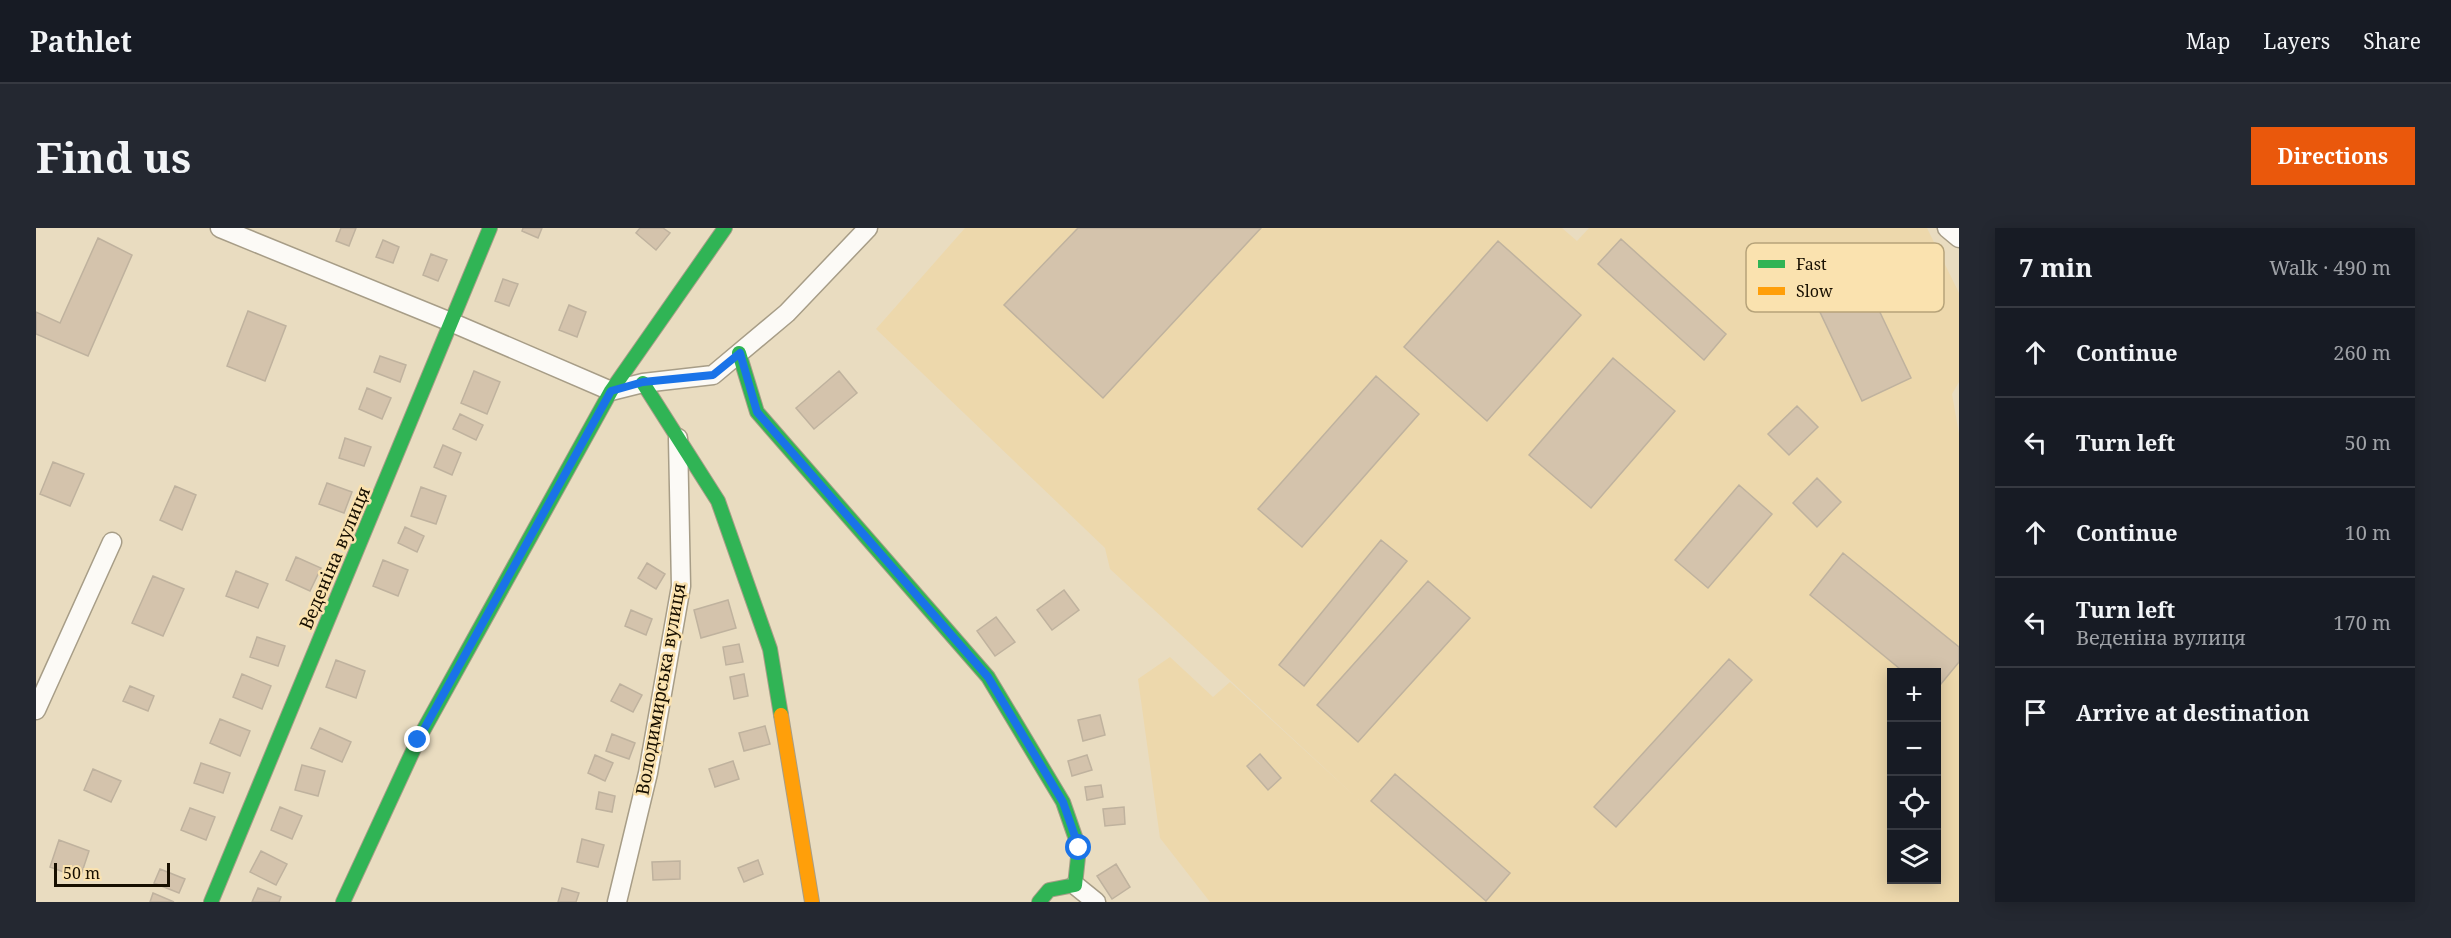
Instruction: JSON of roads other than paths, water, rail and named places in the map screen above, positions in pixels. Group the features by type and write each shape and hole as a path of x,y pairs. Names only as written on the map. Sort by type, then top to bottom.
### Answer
{"street":[{"name":"Веденіна вулиця","path":"211,902 453,323 490,228"},
{"path":"343,902 418,740 611,391 725,228"},
{"path":"223,229 453,323 611,391 643,382 713,375 787,313 868,228"},
{"path":"1947,228 1959,238"},
{"path":"740,353 757,412 988,677 1063,802 1079,848 1076,885"},
{"path":"643,382 718,501 770,649 812,902"},
{"name":"Володимирська вулиця","path":"616,902 648,773 681,586 678,438"},
{"path":"36,710 112,543"},
{"path":"1039,902 1049,890 1076,885"},
{"path":"1076,885 1096,902"}]}
